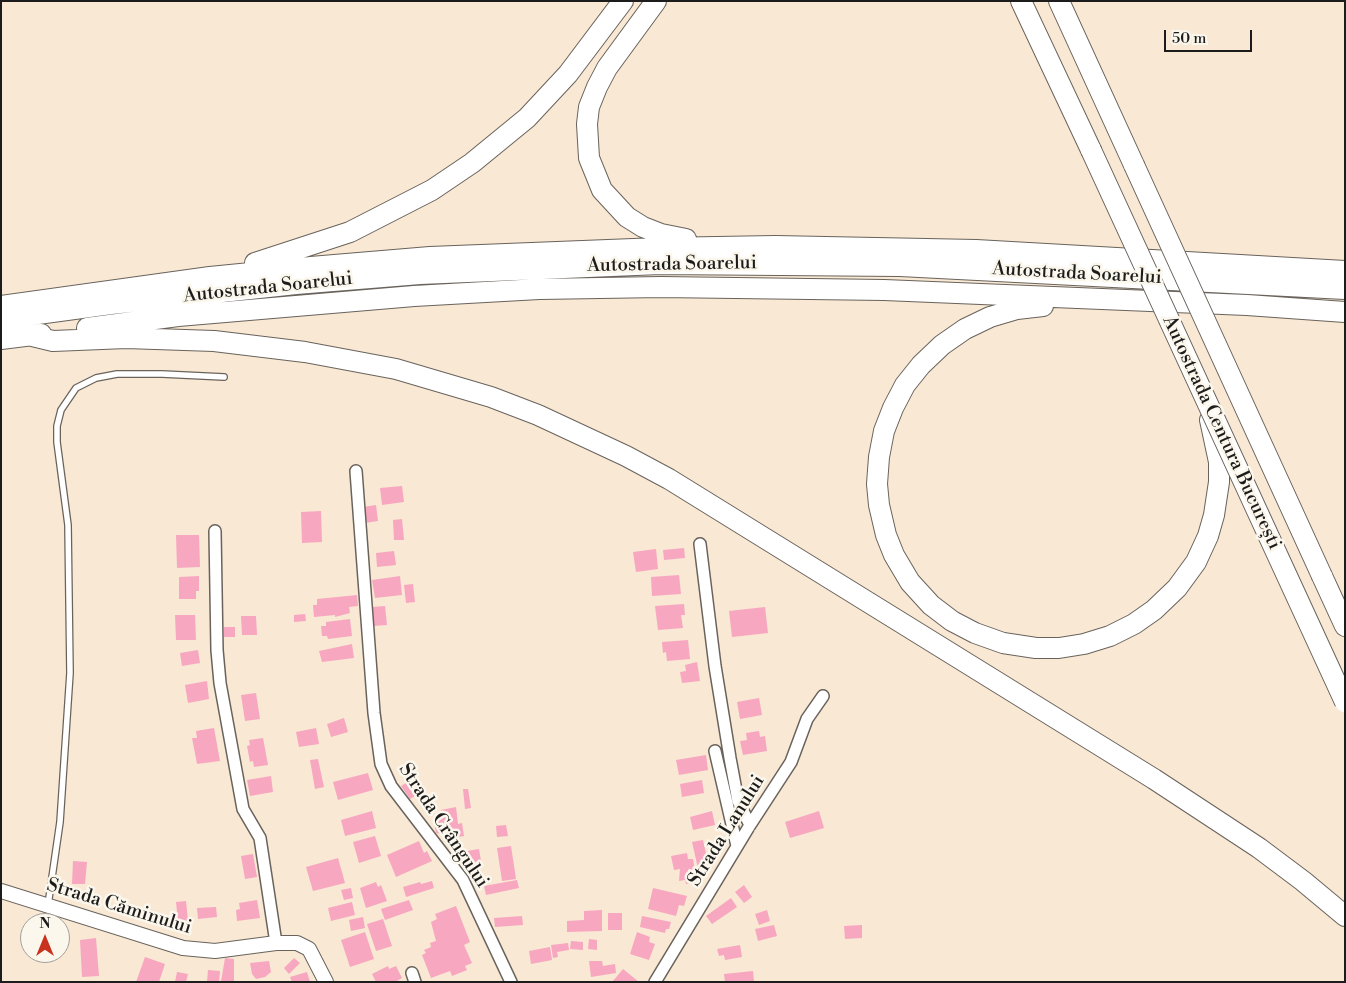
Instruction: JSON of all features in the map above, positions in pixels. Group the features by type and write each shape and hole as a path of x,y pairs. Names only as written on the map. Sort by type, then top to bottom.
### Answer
{"highway":[{"path":"210,277 290,253 350,232 424,194 472,163 499,143 568,74 623,1"},
{"path":"656,1 607,68 589,107 587,143 589,158 596,178 613,204 627,217 643,227 661,234 682,239 739,241 775,246"},
{"name":"Autostrada Centura București","path":"1021,1 1345,702"},
{"name":"Autostrada Centura București","path":"1059,1 1345,626"},
{"path":"1,306 210,277 430,257 659,248 775,246 976,250 1345,271"},
{"path":"1303,268 1345,262"},
{"name":"Autostrada Soarelui","path":"1,320 111,304 296,284 430,274 660,264 900,266 1345,289"},
{"name":"Autostrada Soarelui","path":"1,340 178,316 300,304 539,289 773,287 1112,299 1345,312"},
{"path":"1112,299 1083,306 1026,308 1008,311 973,324 942,345 921,364 901,392 887,423 879,457 877,484 881,516 894,555 910,582 931,605 952,621 986,638 1013,646 1036,648 1059,648 1084,644 1110,636 1134,624 1154,610 1176,588 1201,551 1210,529 1217,498 1219,469 1217,448 1200,387"},
{"path":"1301,309 1335,322 1345,322"},
{"path":"28,335 53,341 144,338 257,345 351,359 396,369 491,397 582,435 669,479 1207,813 1304,881 1345,916"},
{"path":"1322,576 1345,610"}],"street":[{"name":"Strada Crângului","path":"356,471 374,713 379,753 385,775 463,880 511,982"},
{"path":"215,530 219,678 243,809 260,838 276,943"},
{"path":"700,544 715,666 730,758 738,801 750,825"},
{"name":"Strada Lanului","path":"655,982 750,825 792,762 807,720 823,696"},
{"path":"715,751 737,846"},
{"name":"Strada Căminului","path":"1,891 183,948 215,950 276,943 297,943 304,945 314,955 326,982"}],"lane":[{"path":"48,905 60,822 70,673 68,525 57,442 57,426 61,410 76,388 96,378 126,374 224,376"}],"building":[{"path":"402,486 404,502 382,505 380,488"},
{"path":"376,505 378,521 365,523 363,507"},
{"path":"321,511 322,542 302,543 301,512"},
{"path":"402,519 404,540 394,540 393,520"},
{"path":"176,535 199,535 200,567 177,568"},
{"path":"684,548 685,558 664,560 663,550"},
{"path":"656,549 658,569 636,572 633,552"},
{"path":"394,551 396,565 377,567 376,553"},
{"path":"679,575 681,594 652,596 651,577"},
{"path":"199,576 199,591 196,591 196,599 179,599 179,577"},
{"path":"400,576 402,595 375,598 372,580"},
{"path":"413,584 415,602 406,603 404,585"},
{"path":"357,595 358,606 349,607 350,613 335,617 335,615 314,617 313,605 317,605 317,599"},
{"path":"684,604 685,615 681,615 683,628 658,630 655,606"},
{"path":"385,606 387,625 373,626 372,607"},
{"path":"765,607 768,633 732,637 729,611"},
{"path":"305,614 306,621 294,622 294,615"},
{"path":"175,615 195,615 196,640 176,640"},
{"path":"241,616 256,616 257,635 242,635"},
{"path":"350,619 352,636 328,639 327,636 322,636 321,626 326,626 326,622"},
{"path":"224,627 235,627 235,637 224,637"},
{"path":"688,640 690,659 667,661 666,652 663,653 662,642"},
{"path":"352,644 354,658 322,662 319,651"},
{"path":"198,650 200,663 182,666 180,653"},
{"path":"697,662 700,681 682,683 680,672 686,671 685,665"},
{"path":"207,681 209,699 188,703 185,685"},
{"path":"256,693 260,719 245,721 241,695"},
{"path":"759,698 762,715 740,719 737,702"},
{"path":"344,718 348,732 331,737 327,724"},
{"path":"214,728 220,761 197,764 192,738 197,738 196,731"},
{"path":"316,728 319,744 299,747 296,732"},
{"path":"759,731 760,737 765,736 767,751 743,755 740,741 747,740 746,733"},
{"path":"263,738 268,765 254,767 253,761 250,762 247,746 250,745 249,740"},
{"path":"706,755 708,770 679,775 676,760"},
{"path":"318,759 324,787 315,789 310,760"},
{"path":"368,773 373,790 338,800 333,782"},
{"path":"271,776 273,792 250,796 247,780"},
{"path":"702,780 704,793 682,797 680,784"},
{"path":"406,783 415,796 410,799 401,786"},
{"path":"463,789 468,789 471,808 465,809"},
{"path":"456,807 458,824 462,823 464,836 447,839 447,835 436,833 433,817 442,816 441,810"},
{"path":"372,811 376,828 345,836 341,820"},
{"path":"712,811 715,825 693,830 690,817"},
{"path":"819,811 824,828 790,838 785,822"},
{"path":"506,825 508,836 497,837 496,826"},
{"path":"375,836 381,856 359,863 353,842"},
{"path":"703,840 709,867 704,876 700,877 692,842"},
{"path":"419,841 424,853 427,851 432,861 396,877 387,855"},
{"path":"511,846 516,879 502,881 497,848"},
{"path":"479,849 481,861 463,865 461,852"},
{"path":"687,853 688,859 693,859 697,882 686,884 685,880 679,881 680,869 674,870 671,856"},
{"path":"253,854 257,877 245,879 241,856"},
{"path":"338,858 345,883 313,891 306,867"},
{"path":"73,861 87,862 85,884 72,884"},
{"path":"517,880 519,888 486,895 484,886"},
{"path":"432,881 434,888 406,897 403,887"},
{"path":"376,882 378,887 381,885 387,901 366,908 360,888"},
{"path":"744,885 752,897 744,903 735,892"},
{"path":"351,888 353,898 344,900 341,890"},
{"path":"653,888 687,896 684,906 679,905 676,916 648,909"},
{"path":"731,898 737,907 712,924 706,916"},
{"path":"257,900 260,918 237,921 236,910 240,909 239,903"},
{"path":"409,900 413,910 385,920 381,909"},
{"path":"186,901 188,921 178,922 176,902"},
{"path":"352,902 355,915 331,921 328,908"},
{"path":"456,906 470,942 464,945 472,963 465,966 467,970 452,976 450,971 431,978 422,955 426,953 424,950 431,947 430,943 436,941 431,922 437,919 435,914"},
{"path":"216,907 217,917 198,919 197,908"},
{"path":"602,910 602,931 567,932 567,921 584,920 584,911"},
{"path":"767,910 770,921 759,925 755,914"},
{"path":"608,913 622,913 622,930 608,930"},
{"path":"522,916 523,925 495,927 494,918"},
{"path":"642,916 671,922 669,929 666,929 665,933 640,927"},
{"path":"363,917 365,928 351,931 349,920"},
{"path":"383,919 392,946 376,951 367,924"},
{"path":"774,925 777,936 758,941 755,929"},
{"path":"862,925 862,938 845,939 844,926"},
{"path":"365,932 374,959 350,967 341,940"},
{"path":"637,932 650,937 649,942 655,944 649,960 630,954"},
{"path":"96,938 99,976 82,977 80,940"},
{"path":"589,939 597,940 597,950 588,949"},
{"path":"571,941 583,942 583,950 570,949"},
{"path":"568,943 569,950 557,952 558,957 553,958 551,945"},
{"path":"740,945 742,957 725,960 724,955 719,956 717,949"},
{"path":"550,947 552,960 531,964 529,951"},
{"path":"145,957 165,964 159,982 136,982"},
{"path":"225,958 234,959 234,982 221,982"},
{"path":"294,958 300,963 289,974 284,968"},
{"path":"269,961 271,972 265,977 256,979 252,974 250,963"},
{"path":"589,961 602,961 603,966 615,964 616,973 591,977"},
{"path":"388,966 389,969 396,966 402,978 395,982 376,982 372,974"},
{"path":"623,969 639,982 613,981"},
{"path":"208,970 220,971 219,982 207,982"},
{"path":"753,971 754,982 725,982 724,974"},
{"path":"177,972 188,974 186,982 175,982"},
{"path":"307,972 310,982 292,982 290,977"}]}
